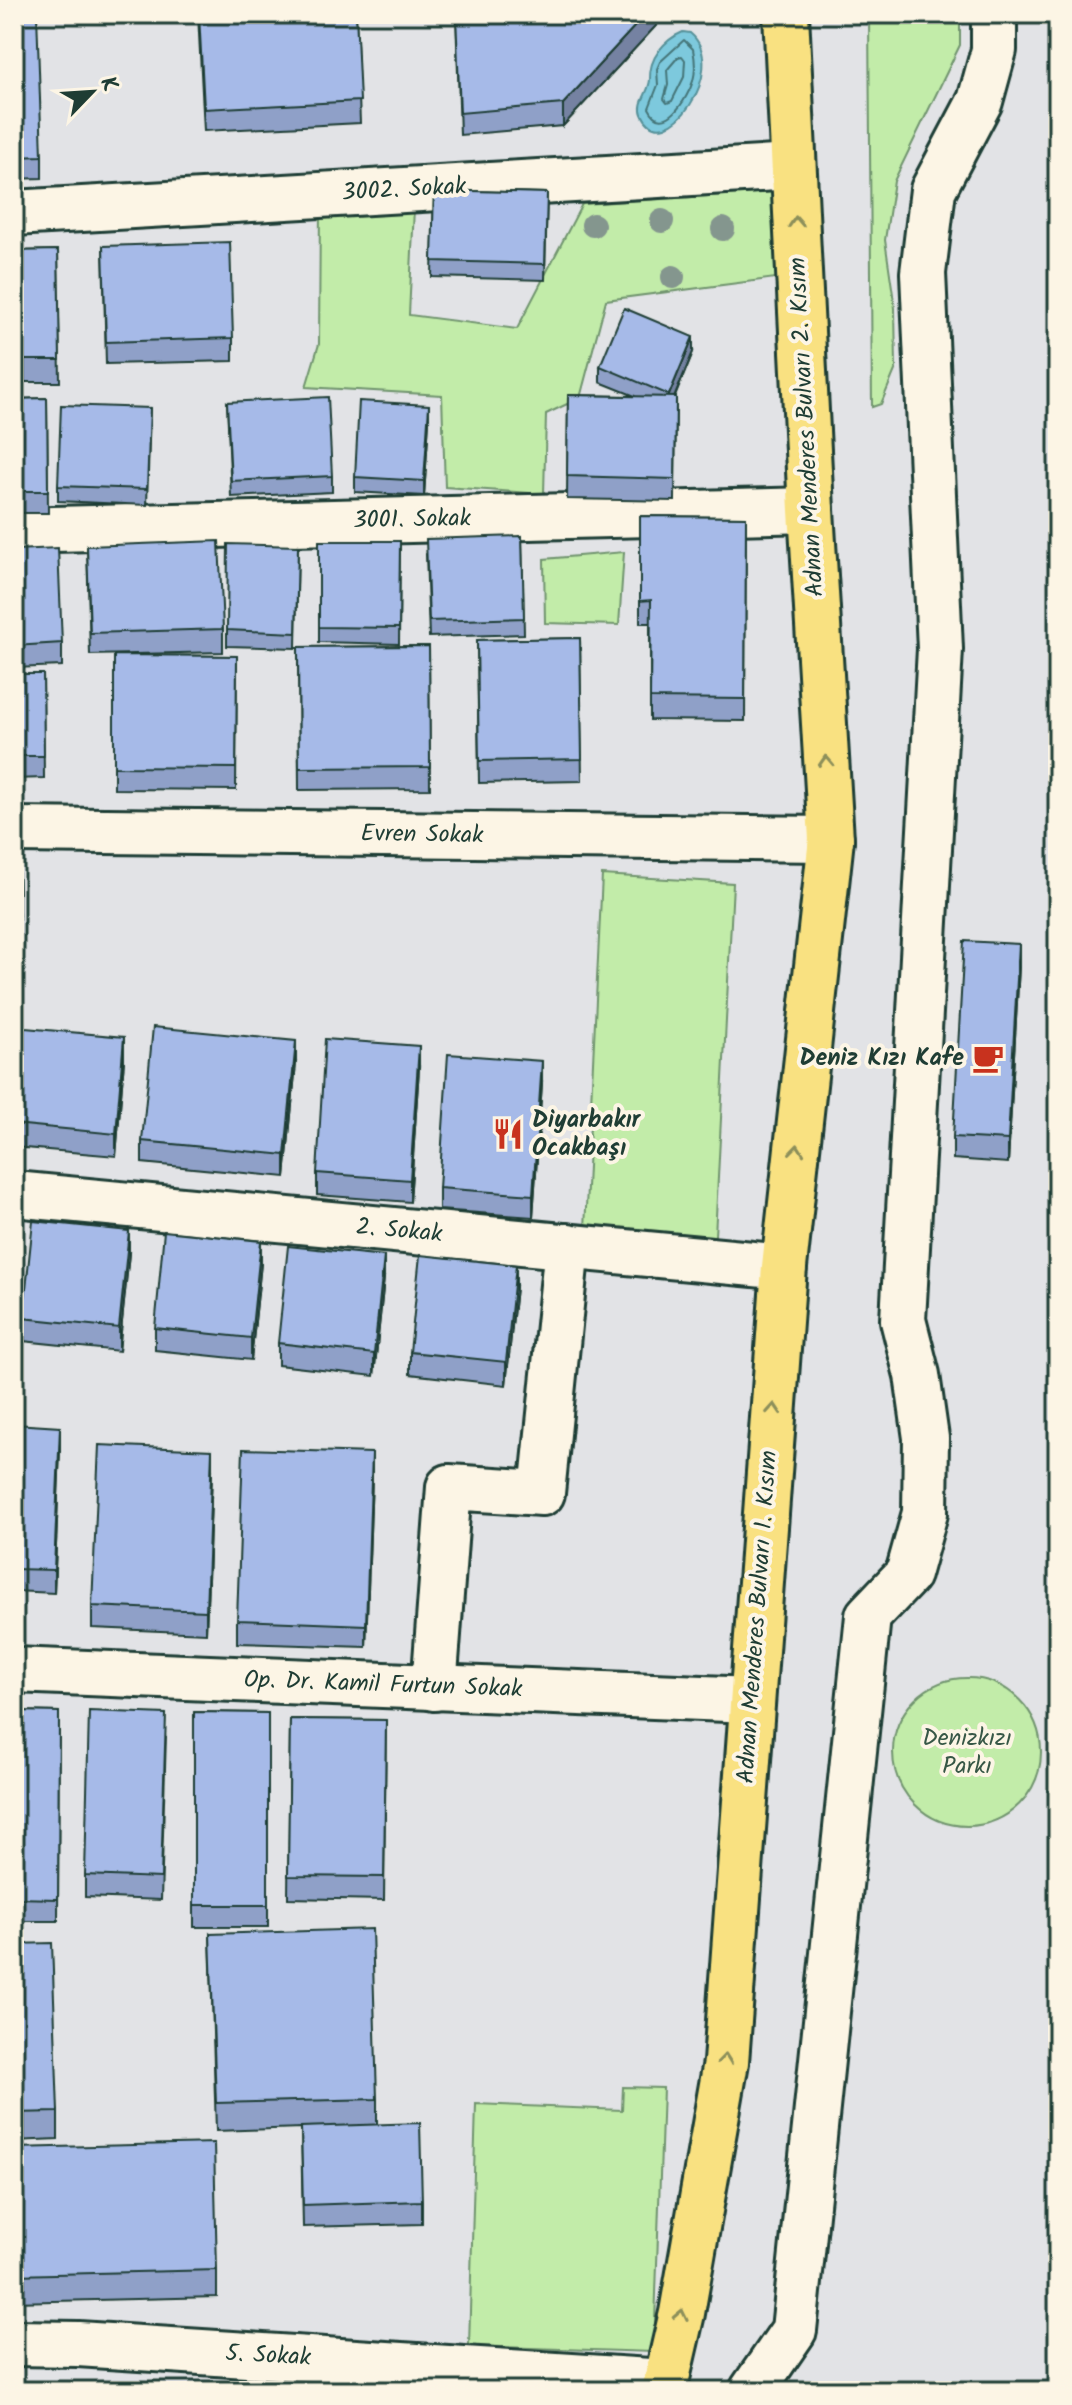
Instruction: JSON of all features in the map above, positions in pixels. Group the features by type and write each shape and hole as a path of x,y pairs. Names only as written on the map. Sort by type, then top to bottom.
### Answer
{"main road":[{"name":"Adnan Menderes Bulvarı 2. Kısım","path":"786,14 831,839"},
{"name":"Adnan Menderes Bulvarı 1. Kısım","path":"665,2386 682,2313 726,2062 784,1267 831,839"}],"street":[{"path":"752,2391 794,2330 868,1616 908,1574 925,1513 926,1438 917,1375 903,1320 940,649 923,273 933,190 980,101 994,50 994,14"},
{"name":"3002. Sokak","path":"14,213 793,167"},
{"name":"3001. Sokak","path":"14,530 811,510"},
{"name":"Evren Sokak","path":"14,830 831,839"},
{"name":"2. Sokak","path":"14,1194 784,1267"},
{"path":"434,1688 449,1487 542,1493 567,1246"},
{"name":"Op. Dr. Kamil Furtun Sokak","path":"14,1670 752,1700"},
{"name":"5. Sokak","path":"14,2343 78,2344 665,2386"}],"green space":[{"path":"869,14 960,14 960,45 894,181 885,240 895,308 896,368 881,404 872,407"},
{"path":"772,192 776,278 606,300 580,398 546,414 544,494 445,487 442,395 306,387 319,344 320,205 414,208 409,315 517,329 582,204"},
{"path":"624,552 619,625 545,623 544,559"},
{"path":"602,875 733,883 715,1236 585,1229"},
{"name":"Denizkızı Parkı","path":"967,1678 996,1683 1020,1699 1036,1723 1041,1752 1036,1781 1020,1805 996,1821 967,1826 938,1821 914,1805 898,1781 893,1752 898,1723 914,1699 938,1683"},
{"path":"623,2087 663,2088 654,2352 469,2346 476,2104 622,2110"}],"water":[{"path":"683,32 690,33 701,49 703,67 699,87 678,119 665,127 652,126 641,110 652,64 664,45"}],"building":[{"path":"14,14 37,14 42,156 14,157"},
{"path":"199,14 356,14 360,101 204,109"},
{"path":"456,14 646,14 563,104 460,113"},
{"path":"434,190 547,193 545,264 432,261"},
{"path":"230,242 233,338 106,342 103,246"},
{"path":"58,250 60,360 14,360 14,251"},
{"path":"624,308 693,337 669,395 600,366"},
{"path":"568,395 676,397 675,479 567,476"},
{"path":"328,397 332,476 231,481 227,402"},
{"path":"47,398 48,491 14,491 14,399"},
{"path":"359,401 429,405 424,481 355,477"},
{"path":"61,405 150,408 147,489 58,486"},
{"path":"640,516 746,517 745,699 650,698 651,600 640,601"},
{"path":"522,536 524,618 429,621 426,539"},
{"path":"219,541 223,629 90,633 87,546"},
{"path":"319,541 400,541 399,628 319,627"},
{"path":"228,544 298,546 296,633 227,630"},
{"path":"58,548 62,643 14,646 14,550"},
{"path":"580,638 582,759 479,761 477,640"},
{"path":"429,646 430,767 299,768 298,647"},
{"path":"114,655 237,656 236,768 114,767"},
{"path":"14,674 43,674 44,756 14,756"},
{"path":"14,851 18,851 20,970 14,970"},
{"path":"964,941 1019,944 1008,1140 953,1137"},
{"path":"14,1027 124,1037 116,1134 14,1124"},
{"path":"153,1027 296,1041 285,1155 142,1141"},
{"path":"325,1039 419,1046 410,1180 317,1173"},
{"path":"448,1054 542,1061 533,1195 439,1188"},
{"path":"33,1221 129,1231 119,1328 23,1318"},
{"path":"164,1231 261,1241 251,1338 155,1328"},
{"path":"288,1246 384,1256 374,1354 278,1343"},
{"path":"420,1255 516,1265 506,1362 410,1352"},
{"path":"14,1424 60,1427 54,1570 14,1569"},
{"path":"99,1445 212,1450 206,1611 92,1606"},
{"path":"243,1449 372,1453 366,1625 237,1620"},
{"path":"14,1711 59,1712 58,1899 14,1898"},
{"path":"89,1711 166,1714 161,1878 85,1875"},
{"path":"194,1712 268,1713 268,1905 194,1905"},
{"path":"290,1719 386,1720 384,1877 288,1876"},
{"path":"372,1929 377,2099 216,2103 210,1934"},
{"path":"52,1943 58,2112 14,2113 14,1944"},
{"path":"420,2123 422,2201 303,2205 301,2127"},
{"path":"214,2143 217,2270 14,2275 14,2148"}],"place":[{"name":"Deniz Kızı Kafe","path":"988,1058"},
{"name":"Diyarbakır Ocakbaşı","path":"508,1134"}]}
